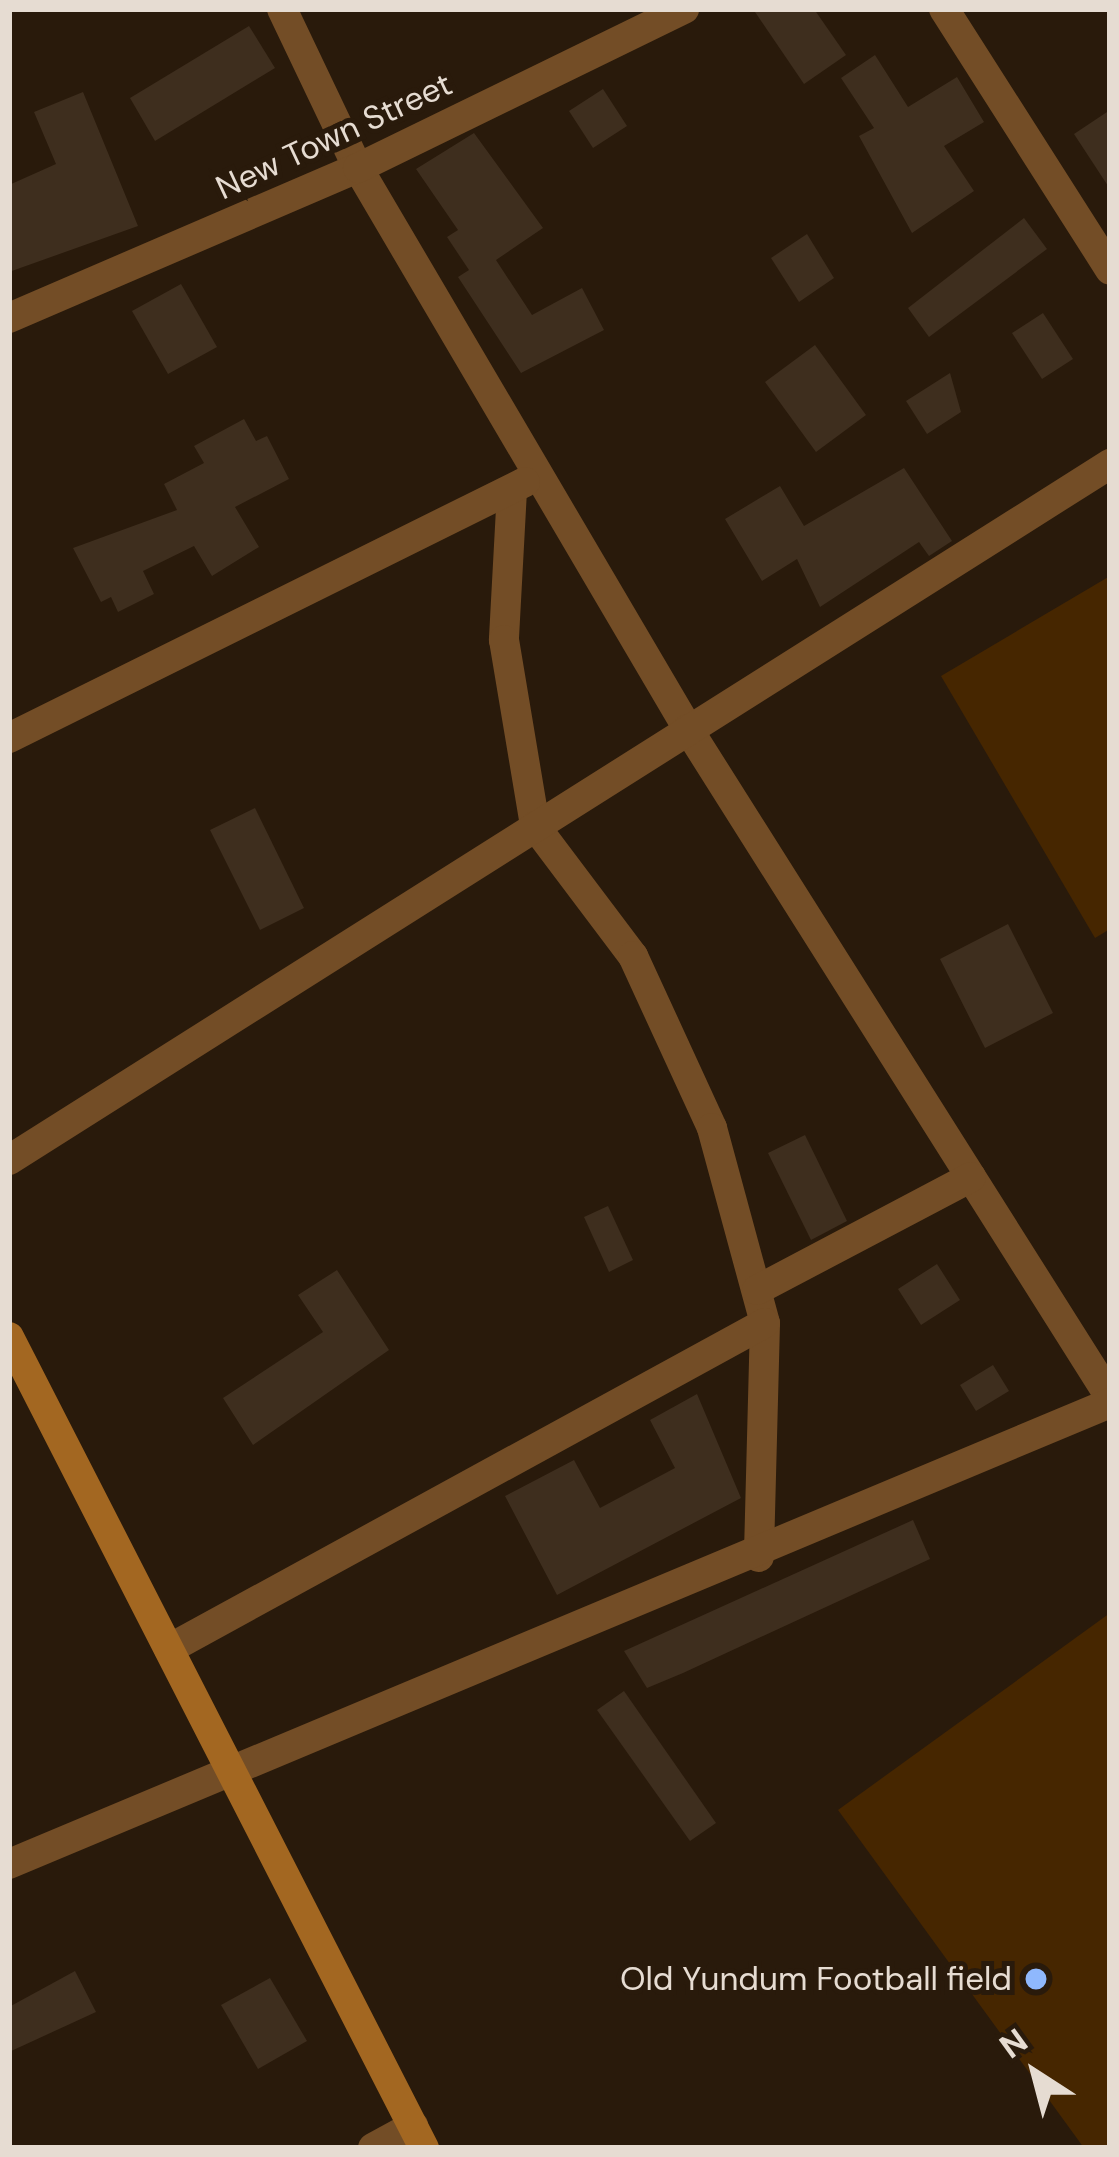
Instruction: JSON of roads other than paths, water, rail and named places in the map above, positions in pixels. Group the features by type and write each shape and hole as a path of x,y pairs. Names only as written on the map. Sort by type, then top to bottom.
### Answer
{"street":[{"path":"9,1864 234,1778 759,1557 1110,1400 688,729 358,168 282,9"},
{"name":"New Town Street","path":"9,318 358,168 684,9"},
{"path":"944,9 1110,270"},
{"path":"9,1160 1110,464"},
{"path":"9,739 538,473"},
{"path":"512,490 504,640 535,826 633,956 712,1128 765,1323 759,1557"},
{"path":"757,1290 970,1177"},
{"path":"169,1649 765,1323"},
{"path":"9,1337 419,2137 373,2148"}],"place":[{"name":"Old Yundum Football field","path":"1036,1979"}]}
